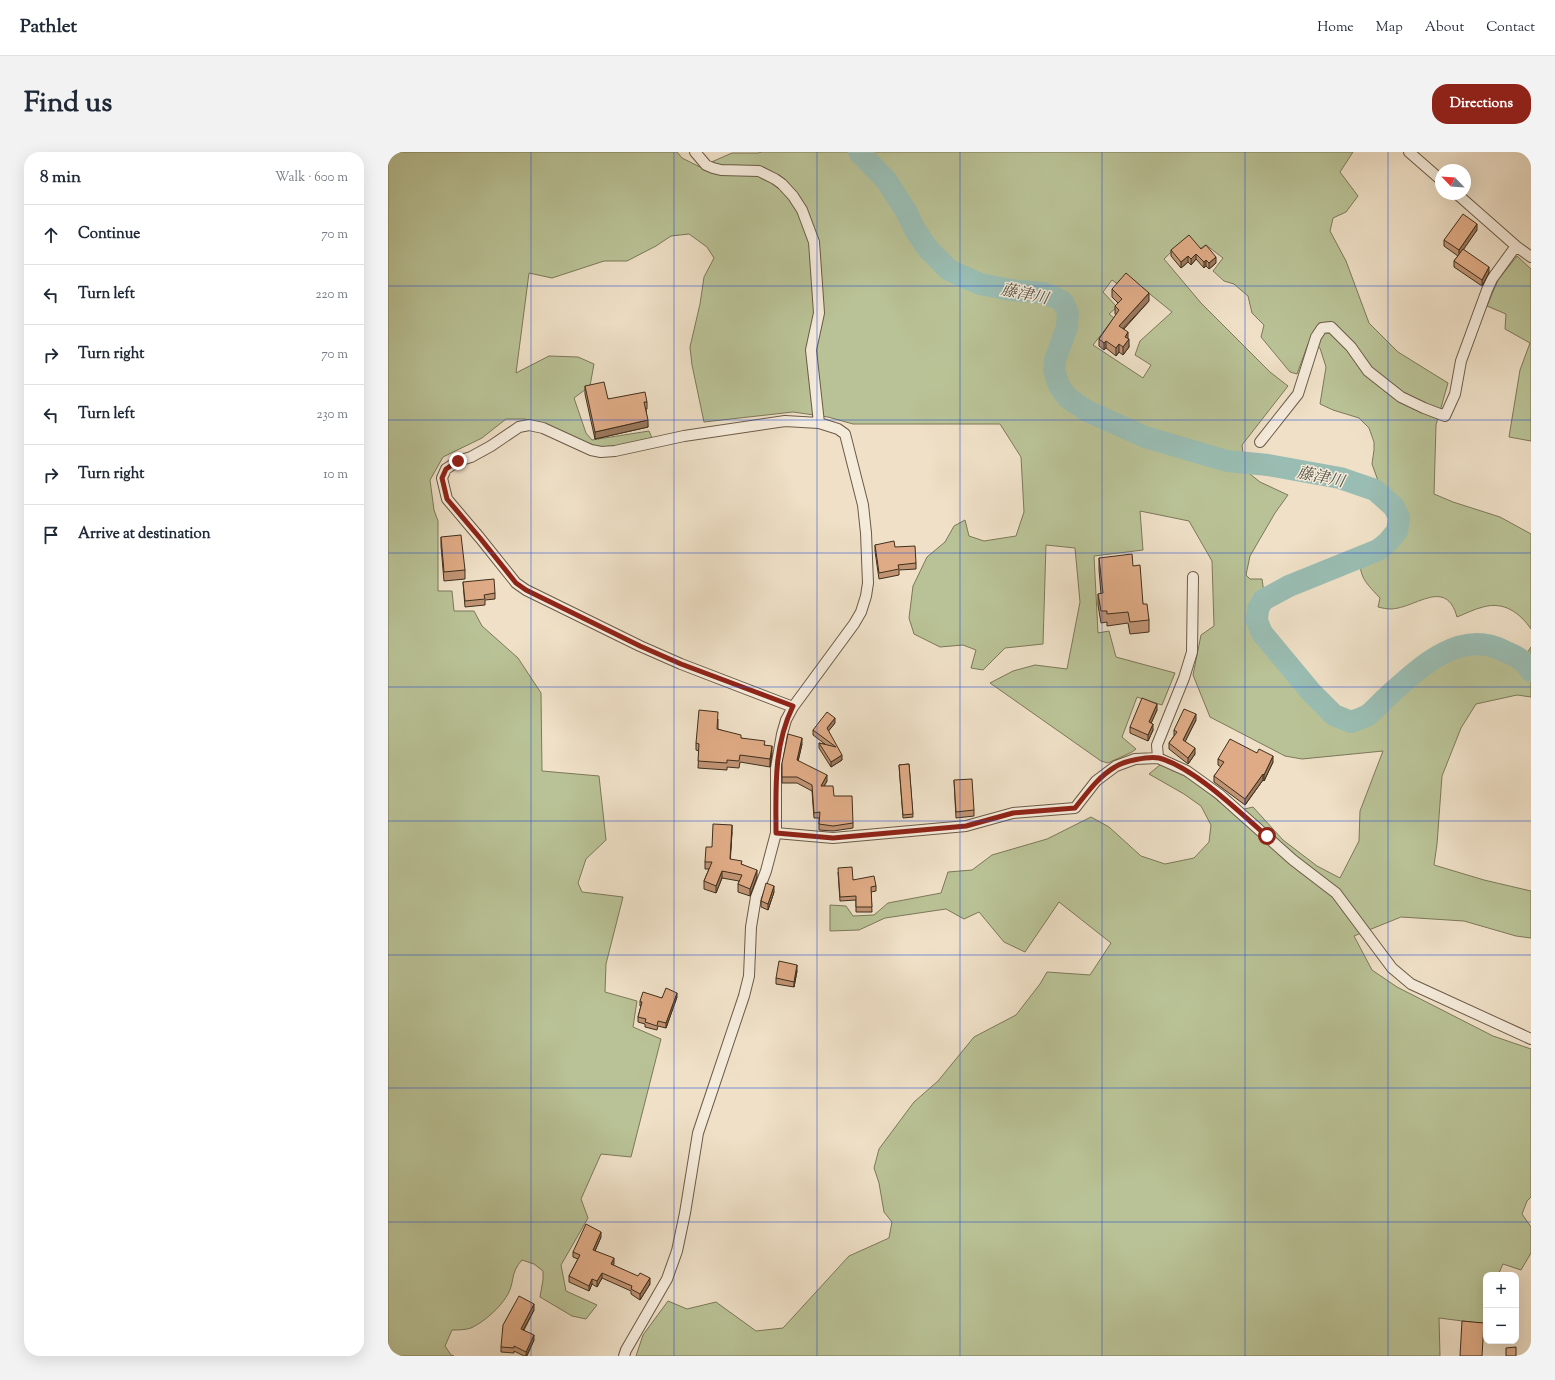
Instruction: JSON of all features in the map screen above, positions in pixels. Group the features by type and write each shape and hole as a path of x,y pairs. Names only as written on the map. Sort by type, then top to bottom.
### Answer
{"street":[{"path":"695,152 706,165 713,168 721,170 758,171 775,179 793,196 802,210 814,242 818,314 811,350 819,423"},
{"path":"1409,152 1435,175"},
{"path":"1464,200 1516,246 1531,257"},
{"path":"1260,442 1298,394 1316,337 1322,328 1331,327 1351,347 1368,371 1401,397 1445,416 1455,394 1461,361 1487,290 1492,279 1516,246"},
{"path":"624,1356 667,1279 677,1251 685,1213 698,1133 744,996 749,976 751,927 756,897 766,871 776,833 776,768 786,720 793,706 861,612 866,596 868,583 866,533 863,505 845,434 838,429 819,423 785,421 684,436 615,451 601,452 591,450 543,428 529,425 519,427 491,446 471,457 458,461 446,469 442,478 447,499 516,583 526,590 640,646 681,664 793,706"},
{"path":"1158,758 1157,745 1184,678 1192,652 1193,577"},
{"path":"776,833 833,838 966,826 1013,813 1075,808 1096,781 1116,766 1135,759 1158,758 1187,771 1219,794 1293,860 1336,893 1392,968 1411,984 1531,1039"}],"green space":[{"path":"388,152 677,152 682,158 700,167 732,153 762,152 1353,152 1340,172 1358,196 1346,212 1333,218 1330,231 1346,261 1369,323 1398,352 1448,383 1436,425 1434,494 1453,502 1500,517 1531,534 1531,629 1517,613 1505,607 1491,606 1480,608 1457,617 1452,605 1446,599 1438,597 1429,598 1391,609 1378,607 1380,598 1366,582 1361,572 1359,551 1379,539 1389,525 1390,514 1372,464 1374,442 1369,428 1359,418 1333,410 1320,404 1326,367 1320,348 1308,344 1297,374 1290,372 1261,337 1264,325 1252,313 1248,296 1234,284 1224,281 1213,271 1223,258 1206,245 1199,249 1188,236 1164,259 1201,303 1270,372 1288,386 1242,445 1245,470 1260,482 1288,495 1275,513 1250,556 1246,575 1250,579 1262,579 1264,593 1254,604 1253,621 1265,643 1326,714 1348,724 1362,723 1438,660 1460,650 1481,646 1502,653 1520,663 1531,647 1531,697 1517,695 1476,704 1461,728 1442,776 1434,865 1484,880 1531,891 1531,938 1516,936 1464,921 1401,917 1354,936 1372,970 1397,987 1493,1036 1531,1049 1531,1197 1527,1201 1522,1214 1531,1227 1531,1253 1521,1270 1503,1264 1499,1272 1483,1272 1483,1324 1439,1318 1440,1356 636,1356 643,1335 668,1301 687,1309 716,1302 756,1331 783,1328 849,1256 889,1238 892,1222 884,1212 879,1183 874,1168 879,1149 914,1102 938,1081 974,1037 1016,1015 1040,984 1047,972 1090,975 1111,943 1059,902 1025,952 1004,942 979,912 964,919 946,909 885,918 859,930 830,931 830,905 846,906 853,916 874,915 888,903 941,893 948,872 972,870 992,855 1047,839 1091,817 1109,827 1141,856 1165,864 1194,858 1209,842 1211,825 1201,806 1184,794 1149,774 1161,764 1187,775 1232,812 1253,807 1283,840 1317,866 1340,878 1359,841 1360,811 1383,751 1302,759 1285,756 1210,717 1193,675 1201,635 1214,626 1212,561 1189,521 1140,511 1143,550 1094,556 1098,633 1109,631 1116,657 1175,673 1162,705 1137,697 1122,737 1136,749 1108,763 1101,761 990,683 1013,671 1035,665 1067,669 1080,602 1075,548 1046,545 1043,644 1005,648 983,670 971,668 976,650 963,645 940,647 914,634 909,618 913,586 927,557 945,542 954,526 965,520 969,536 984,541 1016,536 1024,512 1021,457 1000,424 853,424 828,417 793,412 704,422 692,365 690,347 700,304 704,277 714,258 707,247 689,234 671,236 656,246 627,261 604,261 552,278 529,273 516,373 549,356 578,357 594,364 590,386 574,398 586,433 592,440 649,431 652,438 622,446 590,446 558,431 525,419 506,419 482,438 443,457 430,480 434,510 438,521 438,591 452,591 454,611 474,611 482,626 518,658 541,693 542,771 599,776 606,840 586,859 578,883 582,892 623,897 606,964 605,992 637,1001 633,1027 661,1039 631,1157 601,1154 581,1199 588,1218 561,1265 566,1291 597,1305 586,1319 572,1316 540,1297 543,1271 534,1264 522,1260 514,1273 508,1294 492,1314 471,1328 464,1330 452,1330 445,1346 451,1355 454,1356 388,1356","holes":["1129,277 1172,312 1140,341 1135,355 1151,365 1143,378 1093,345 1114,318 1109,314 1117,307 1103,292 1112,280 1119,285"]},
{"path":"1517,256 1531,269 1531,441 1509,437 1520,370 1530,343 1505,329 1506,314 1487,306 1498,280"}],"building":[{"path":"1463,214 1477,224 1459,250 1444,240"},
{"path":"1189,235 1201,249 1206,245 1216,257 1209,263 1206,260 1204,262 1196,254 1191,259 1188,256 1181,262 1171,250"},
{"path":"1463,249 1489,267 1482,280 1454,261"},
{"path":"1126,273 1149,293 1119,326 1128,332 1125,337 1129,339 1123,347 1119,344 1116,348 1106,341 1104,343 1099,339 1119,310 1115,306 1122,299 1112,289"},
{"path":"604,382 608,399 645,392 647,402 644,402 648,420 595,432 585,386"},
{"path":"461,535 465,570 444,572 441,537"},
{"path":"894,541 895,547 915,546 916,563 898,565 899,569 879,573 875,545"},
{"path":"1132,554 1133,566 1140,565 1143,604 1147,604 1149,620 1130,622 1128,612 1107,614 1107,611 1101,611 1098,594 1103,593 1099,558"},
{"path":"494,579 495,593 484,595 485,599 465,601 463,582"},
{"path":"1142,698 1157,704 1149,722 1153,724 1148,735 1130,727"},
{"path":"1184,709 1196,714 1183,740 1195,748 1188,758 1169,743 1177,732 1174,730"},
{"path":"699,710 718,712 717,729 741,735 741,738 765,741 764,745 772,746 770,759 740,755 739,761 727,760 727,763 698,761 699,744 696,743"},
{"path":"827,712 835,718 827,728 842,755 831,762 819,743 836,747 813,730"},
{"path":"788,734 802,738 797,760 827,775 821,786 833,786 834,796 852,796 853,823 833,826 819,824 820,812 814,813 812,785 797,777 782,777 782,763"},
{"path":"1230,739 1257,753 1259,749 1273,756 1264,775 1263,774 1245,799 1214,776 1224,762 1218,759"},
{"path":"909,764 913,814 903,815 899,765"},
{"path":"972,779 974,810 956,812 954,780"},
{"path":"713,824 732,825 730,859 742,861 741,864 757,870 750,889 738,884 742,875 722,871 716,886 704,881 712,862 705,862 706,847 712,847"},
{"path":"852,867 853,880 874,876 876,886 871,887 872,907 856,907 856,896 840,897 838,868"},
{"path":"766,883 774,886 768,904 761,901"},
{"path":"779,961 797,965 794,982 776,978"},
{"path":"666,988 677,993 666,1023 658,1021 657,1026 645,1022 646,1019 638,1017 643,992 662,998"},
{"path":"586,1224 601,1232 593,1250 614,1258 611,1264 638,1276 640,1273 650,1278 640,1294 631,1289 632,1286 602,1273 597,1281 592,1279 589,1286 569,1276 580,1255 573,1252"},
{"path":"519,1296 534,1304 521,1329 534,1335 526,1352 514,1346 514,1348 501,1347 503,1325"},
{"path":"1462,1321 1483,1323 1482,1356 1460,1356"},
{"path":"1516,1347 1516,1356 1506,1356 1506,1348"}],"waterway":[{"name":"藤津川","path":"859,152 886,180 906,211 915,230 928,249 949,270 980,284 1011,290 1043,293 1063,302 1068,313 1067,327 1055,360 1054,370 1059,386 1068,398 1087,411 1145,437 1227,461 1268,465 1340,478 1375,490 1394,507 1399,518 1397,531 1388,542 1378,550 1289,586 1263,600 1258,609 1257,621 1262,633 1311,692 1334,715 1351,722 1368,715 1412,674 1440,655 1455,648 1470,645 1486,645 1515,656 1531,671"}],"route":[{"path":"458,461 446,469 442,478 447,499 516,583 526,590 640,646 681,664 793,706 786,720 782,734 776,768 776,833 833,838 852,835 966,826 1013,813 1075,808 1096,781 1116,766 1135,759 1158,758 1187,771 1204,783 1219,794 1267,836"}]}
